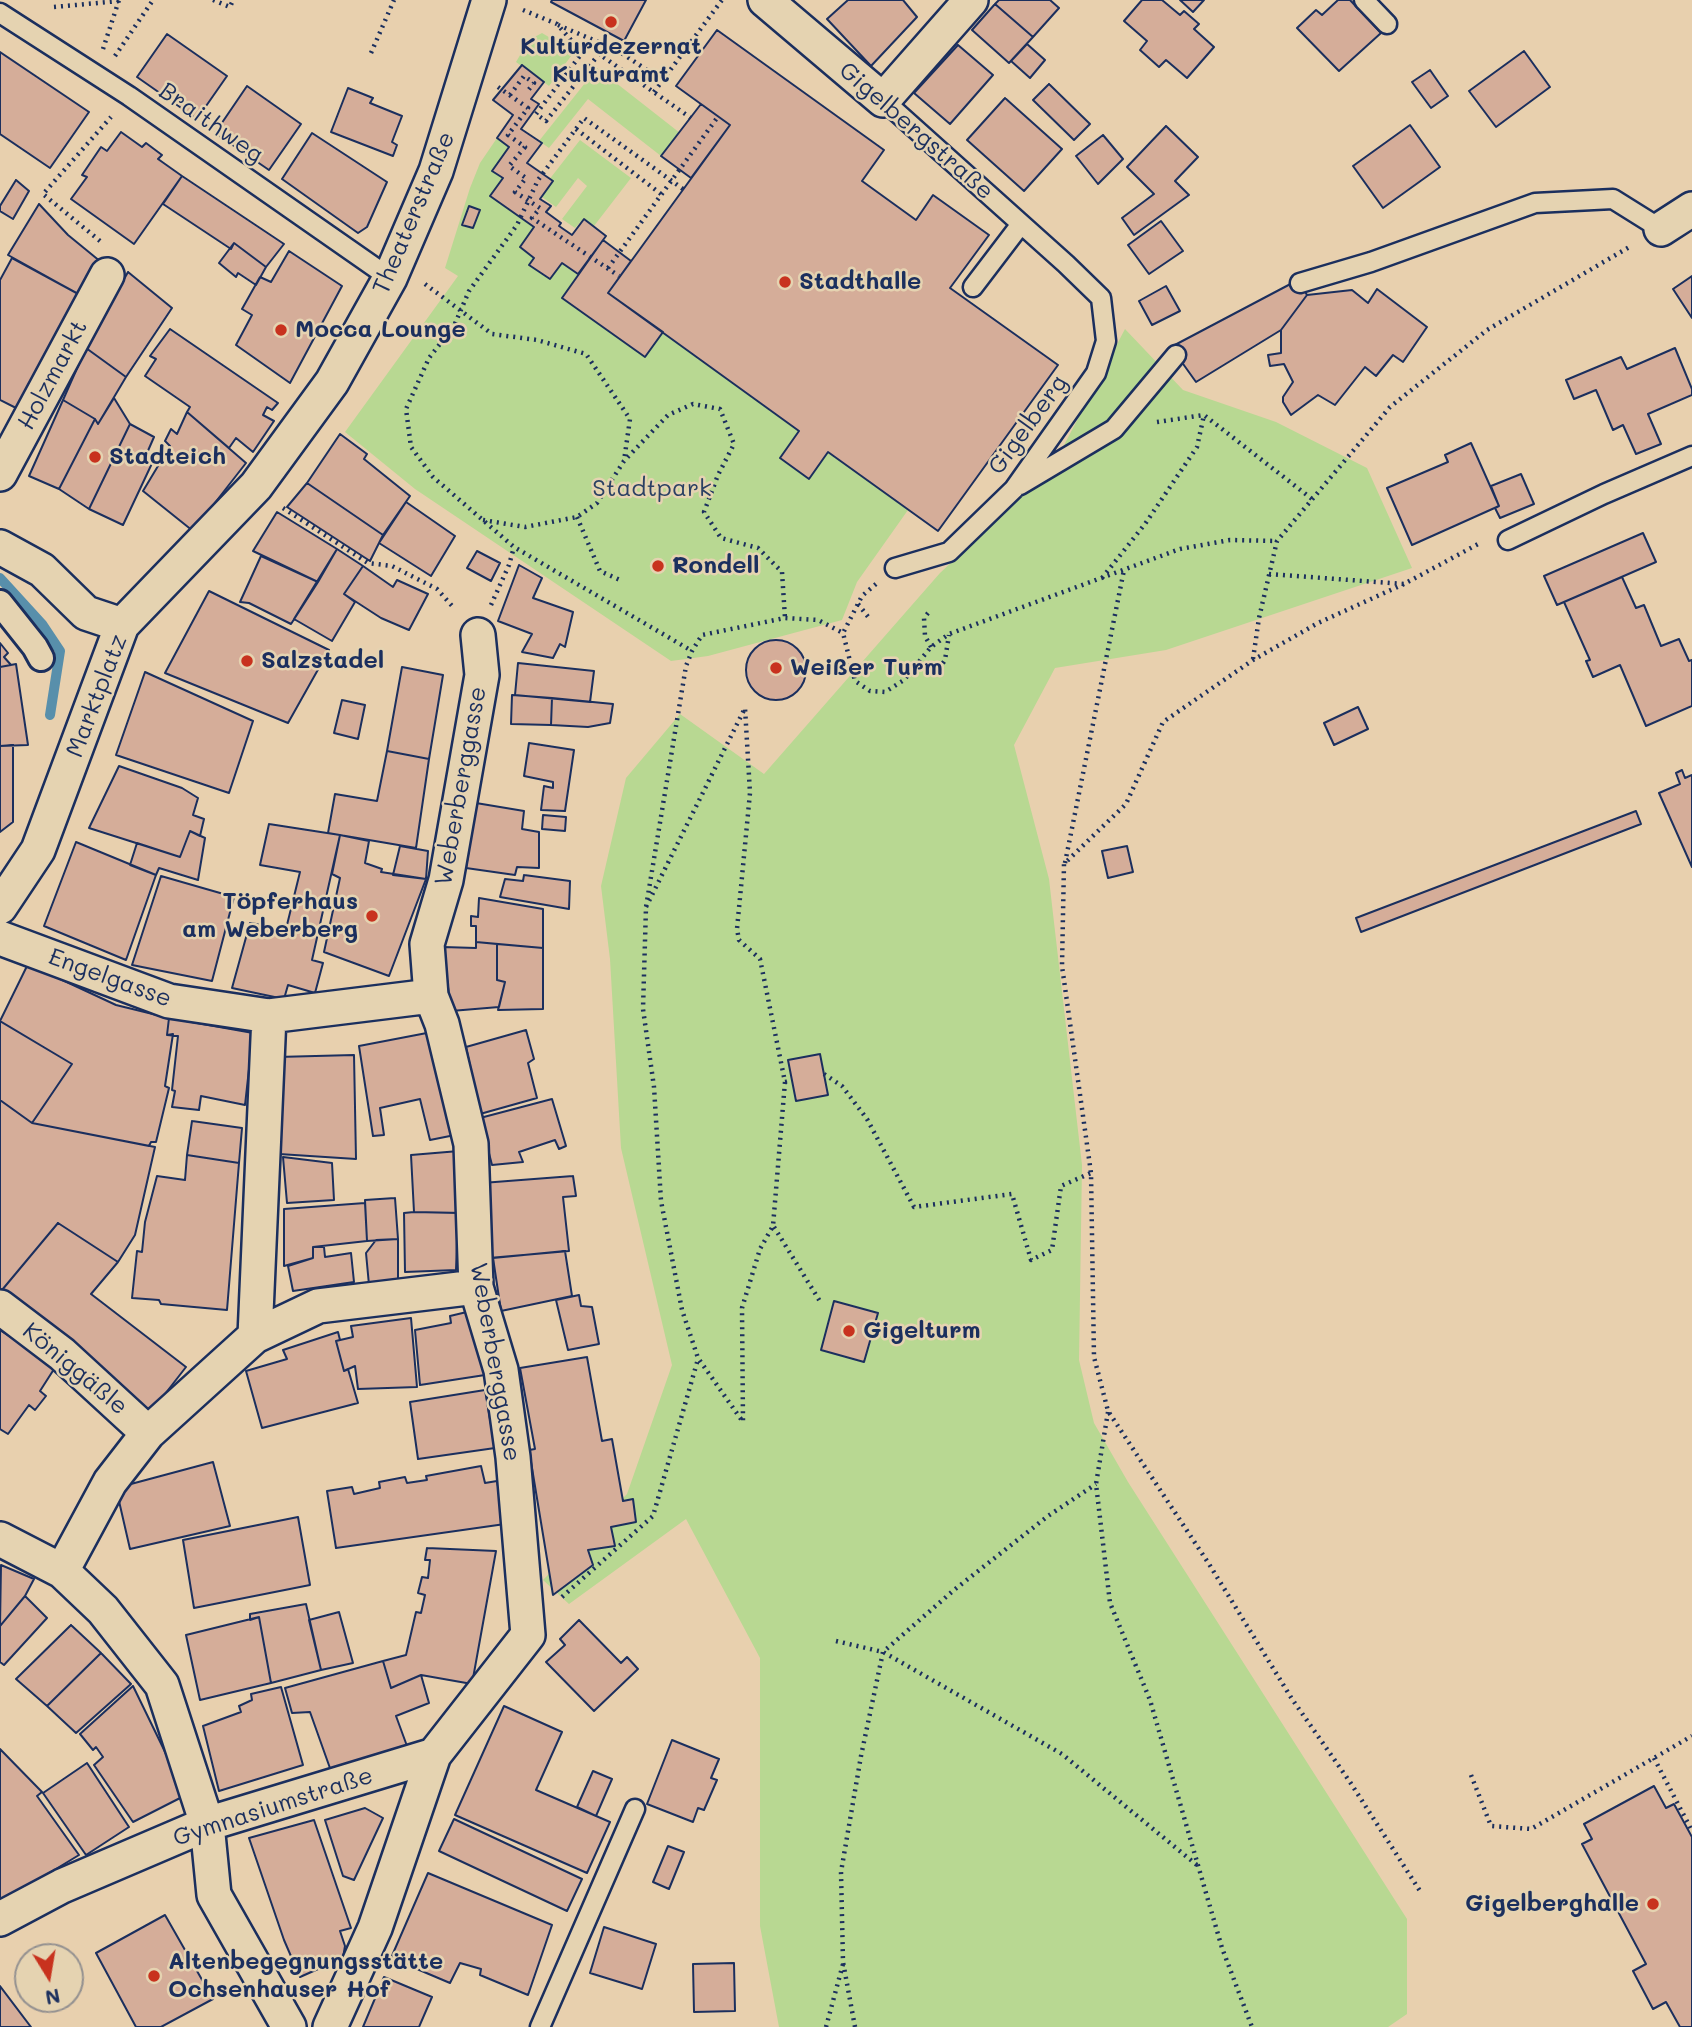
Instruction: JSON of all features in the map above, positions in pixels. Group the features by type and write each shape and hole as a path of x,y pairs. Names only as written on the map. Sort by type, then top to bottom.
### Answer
{"street":[{"name":"Gigelbergstraße","path":"765,0 883,100"},
{"path":"883,100 971,0"},
{"name":"Theaterstraße","path":"286,447 332,382 390,278 436,171 502,3"},
{"path":"1661,229 1692,209"},
{"name":"Holzmarkt","path":"0,474 107,275"},
{"name":"Marktplatz","path":"0,906 38,850 122,625 256,486 286,447"},
{"path":"0,547 42,570 86,613 122,625"},
{"path":"0,603 39,650"},
{"name":"Weberberggasse","path":"330,2027 375,1928 434,1755 528,1635 513,1457 501,1370 476,1287 471,1144 442,1024 431,996 427,944 446,880 482,675 478,635"},
{"name":"Engelgasse","path":"0,938 169,1001 269,1016 431,996"},
{"path":"255,1336 269,1016"},
{"path":"62,1571 110,1482 148,1433 255,1336 318,1306 476,1287"},
{"name":"Königgäßle","path":"0,1307 62,1354 148,1433"},
{"path":"0,1539 62,1571 103,1610 162,1685 207,1824 214,1895 289,2027"},
{"name":"Gymnasiumstraße","path":"0,1919 62,1886 207,1824 434,1755"}],"lane":[{"path":"1364,0 1387,24"},
{"name":"Braithweg","path":"0,13 130,96 390,278"},
{"name":"Gigelbergstraße","path":"883,100 1066,264"},
{"path":"1300,283 1371,262 1535,203 1613,199 1661,229"},
{"path":"973,287 1021,224"},
{"name":"Gigelberg","path":"895,568 949,552 1014,489 1096,373 1106,341 1101,299 1066,264"},
{"path":"1014,489 1114,429 1176,355"},
{"path":"1508,540 1692,456"},
{"path":"540,2027 635,1809"}],"path":[{"path":"54,7 119,0 95,73"},
{"path":"118,50 153,0"},
{"path":"212,0 230,6 233,0"},
{"path":"371,53 394,0"},
{"path":"654,92 722,0"},
{"path":"502,3 617,50 662,80"},
{"path":"537,114 585,49 571,40 557,24"},
{"path":"494,84 546,121 599,54 691,118"},
{"path":"510,95 524,76 534,83 526,93"},
{"path":"107,275 115,253 43,194 130,96"},
{"path":"527,108 508,135 525,146 509,166 526,178 515,192 540,208 532,218 619,276"},
{"path":"683,189 584,118 538,180 517,225 469,291 454,326 429,358 406,409 411,447 433,477 482,520 514,547 692,651"},
{"path":"608,268 716,118"},
{"path":"576,129 661,194"},
{"path":"1253,660 1277,541 1390,407 1487,330 1661,229"},
{"path":"423,282 492,334 537,340 586,355 630,419 624,461"},
{"path":"482,520 525,527 577,517 597,503 624,461 668,415 693,404 720,409 734,444 718,475 704,512 721,538 758,548 782,572 785,618"},
{"path":"1102,579 1145,524 1197,447 1204,415 1312,499"},
{"path":"256,486 285,510 368,564 392,566 437,589 478,635 509,565 514,547"},
{"path":"577,517 600,572 620,580"},
{"path":"1064,864 1126,804 1163,722 1253,660 1318,623 1404,584 1485,540 1508,540"},
{"path":"895,568 862,596 843,633 855,681 870,691 885,692 904,680 926,652 949,634 1124,569 1180,549 1217,542 1277,541"},
{"path":"1124,569 1064,864 1062,966 1091,1173 1094,1357 1108,1411 1209,1564 1292,1699 1350,1782 1420,1891"},
{"path":"1269,573 1404,584"},
{"path":"858,604 869,618"},
{"path":"928,613 924,618 925,636 931,647"},
{"path":"646,907 745,708 750,793 737,929 739,940 761,958 785,1082 773,1226 761,1249 742,1308 743,1422 698,1358 682,1310 661,1201 654,1087 643,1009 646,907 687,666 702,635 785,618 818,620 843,633"},
{"path":"939,669 945,660 949,634"},
{"path":"824,1074 842,1086 867,1119 914,1206 1012,1194 1031,1260 1052,1250 1061,1186 1091,1173"},
{"path":"785,1082 792,1081"},
{"path":"773,1226 821,1303"},
{"path":"553,1606 653,1516 698,1358"},
{"path":"1108,1411 1096,1484 1110,1603 1150,1700 1222,1948 1252,2027"},
{"path":"855,2027 843,1962 841,1871 883,1652 1016,1540 1096,1484"},
{"path":"836,1641 883,1652 1062,1754 1199,1867"},
{"path":"1471,1774 1491,1826 1531,1829 1692,1736"},
{"path":"1654,1758 1692,1831"},
{"path":"826,2027 843,1962"}],"green space":[{"path":"542,33 574,52 549,86 516,62 529,40"},
{"path":"597,68 680,133 661,156 588,99 549,148 539,141"},
{"name":"Stadtpark","path":"497,138 509,147 493,171 503,178 490,196 534,227 520,247 534,258 530,265 562,263 578,274 562,298 645,357 663,332 799,431 780,458 808,479 828,452 908,510 857,582 842,620 708,656 671,661 415,489 345,432 458,276 445,268 480,163"},
{"path":"580,140 631,178 594,226 584,218 575,228 562,219 587,186 578,178 556,207 538,194"},
{"path":"1125,329 1183,390 1276,422 1367,468 1412,568 1166,650 1055,668 1014,745 1049,879 1082,1165 1079,1360 1094,1423 1128,1482 1407,1919 1407,2014 1388,2027 779,2027 760,1926 760,1658 686,1519 569,1604 543,1580 627,1494 672,1365 621,1148 610,959 601,886 626,778 680,714 764,774 940,573 1052,468"}],"building":[{"name":"Kulturdezernat Kulturamt","path":"646,0 624,41 551,2"},
{"path":"848,0 903,0 917,17 871,66 827,19"},
{"path":"999,0 1050,0 1059,8 1033,37 995,4"},
{"path":"1142,0 1162,0 1180,15 1184,11 1199,24 1194,29 1214,47 1187,78 1166,60 1159,67 1140,50 1147,41 1124,21"},
{"path":"1180,0 1204,0 1193,12"},
{"path":"1338,0 1350,0 1381,33 1339,71 1297,28 1316,10 1322,15"},
{"path":"995,4 1033,37 1009,63 972,30"},
{"name":"Stadthalle","path":"717,30 884,150 862,181 916,220 933,195 989,235 950,288 1058,365 938,531 828,452 809,479 780,458 799,431 608,293 730,125 676,86"},
{"path":"167,34 227,76 197,119 137,77"},
{"path":"1027,44 1045,60 1030,78 1011,61"},
{"path":"958,45 993,75 950,124 914,93"},
{"path":"1524,51 1550,87 1496,127 1469,91"},
{"path":"0,52 89,112 50,168 0,134"},
{"path":"522,65 544,82 531,99 539,104 521,129 542,143 527,163 553,181 540,199 551,206 546,212 572,235 584,219 606,236 578,274 562,263 550,279 529,265 534,258 520,247 534,227 490,196 503,178 492,171 509,147 497,138 513,115 493,100"},
{"path":"1430,70 1448,96 1431,108 1412,82"},
{"path":"1049,84 1090,124 1074,140 1033,100"},
{"path":"247,86 301,124 269,170 215,133"},
{"path":"348,88 373,98 370,103 402,116 392,142 397,145 393,156 331,132"},
{"path":"1005,98 1062,149 1024,191 967,140"},
{"path":"701,104 730,125 691,178 661,156"},
{"path":"1410,125 1440,167 1383,208 1353,166"},
{"path":"1166,126 1198,157 1175,181 1189,195 1134,235 1122,218 1154,194 1127,167"},
{"path":"121,132 142,147 146,143 162,155 158,159 182,176 134,244 71,199 87,177 82,175 101,147 107,151"},
{"path":"312,133 387,182 367,227 358,233 282,179"},
{"path":"1103,135 1123,159 1098,184 1076,156"},
{"path":"182,176 284,244 266,267 234,243 231,249 163,204"},
{"path":"16,180 29,191 13,219 0,211 0,206"},
{"path":"39,204 68,235 101,262 82,296 8,255"},
{"path":"469,206 480,210 473,228 462,225"},
{"path":"1161,221 1183,251 1149,274 1128,245"},
{"path":"603,240 631,261 608,293 663,332 645,357 562,298"},
{"path":"234,243 266,267 256,285 238,273 236,277 219,263"},
{"name":"Mocca Lounge","path":"289,251 342,286 290,383 236,345 252,315 242,309 260,277 271,282"},
{"path":"12,258 82,296 20,410 0,400 0,280"},
{"path":"128,272 172,308 126,377 86,348"},
{"path":"1692,276 1692,318 1673,289"},
{"path":"1298,280 1307,295 1281,330 1196,382 1171,347"},
{"path":"1166,286 1180,311 1152,325 1139,301"},
{"path":"1377,289 1427,327 1403,362 1393,355 1376,376 1365,367 1335,405 1318,395 1291,415 1283,397 1293,382 1284,364 1270,366 1268,355 1281,353 1281,330 1307,295 1352,290 1368,303"},
{"path":"170,329 278,403 272,410 267,407 263,415 274,421 253,452 236,438 229,448 187,412 190,407 145,376 156,359 150,356"},
{"path":"86,348 126,377 98,424 95,419 63,400"},
{"path":"1675,348 1692,395 1648,414 1661,444 1636,454 1623,425 1613,430 1596,390 1574,399 1566,380 1621,357 1627,369"},
{"name":"Stadteich","path":"114,398 130,424 89,509 59,489 95,419 98,424"},
{"path":"63,400 95,419 59,489 29,476"},
{"path":"187,412 246,463 193,531 143,491 170,446 165,441 171,429 177,434"},
{"path":"130,424 154,437 147,453 155,457 123,525 89,509"},
{"path":"340,434 367,454 364,459 410,496 383,535 307,483"},
{"path":"1471,443 1499,506 1412,545 1387,488 1448,462 1445,455"},
{"path":"1521,474 1534,504 1500,518 1495,508 1499,506 1491,486"},
{"path":"307,483 383,535 370,561 287,507"},
{"path":"406,502 455,536 431,576 379,543"},
{"path":"277,512 337,549 318,582 253,551"},
{"path":"1643,533 1656,562 1557,605 1544,576"},
{"path":"337,549 363,566 344,594 355,602 332,641 294,619"},
{"path":"477,551 500,563 491,581 467,568"},
{"path":"261,556 318,582 291,624 249,603 240,602"},
{"path":"519,565 542,578 533,598 573,612 565,647 560,644 553,658 522,652 532,634 498,621"},
{"path":"363,566 393,587 397,580 428,594 409,630 381,618 344,594"},
{"path":"1622,577 1636,608 1644,605 1661,646 1679,639 1689,661 1692,660 1692,706 1646,726 1620,665 1593,677 1586,661 1590,660 1564,602"},
{"name":"Salzstadel","path":"209,591 329,650 288,723 165,673"},
{"name":"Weißer Turm","path":"776,640 793,645 801,653 806,670 801,687 793,695 776,700 759,695 751,687 746,670 751,653 759,645"},
{"path":"0,643 8,653 4,657 11,665 0,667"},
{"path":"518,663 594,671 590,702 515,695"},
{"path":"16,664 28,745 0,746 0,667"},
{"path":"402,667 443,675 429,759 387,751"},
{"path":"145,672 253,721 229,793 116,755"},
{"path":"512,695 552,698 551,725 511,724"},
{"path":"552,698 613,704 610,723 588,727 551,725"},
{"path":"342,700 365,705 358,739 334,733"},
{"path":"1358,707 1368,729 1334,745 1324,723"},
{"path":"529,743 574,750 565,811 541,810 544,786 553,788 553,782 524,776"},
{"path":"13,745 13,822 0,832 0,746"},
{"path":"387,751 429,759 416,848 328,833 335,794 377,801"},
{"path":"119,766 182,788 198,798 193,815 204,819 200,836 190,831 180,857 89,828"},
{"path":"1682,770 1685,778 1692,775 1692,867 1659,793 1680,784 1676,773"},
{"path":"476,803 524,811 522,829 539,832 539,868 517,867 515,875 466,868"},
{"path":"1636,811 1641,824 1361,932 1356,918"},
{"path":"543,815 566,817 565,831 542,829"},
{"path":"269,824 340,835 312,960 323,963 315,993 288,985 284,999 232,988 250,923 286,929 300,872 260,865"},
{"path":"190,831 205,838 198,880 159,868 156,875 130,865 137,843 180,857"},
{"name":"Töpferhaus am Weberberg","path":"340,835 369,841 365,863 382,869 381,872 426,879 389,976 324,952 340,878 332,874"},
{"path":"76,842 156,875 126,960 44,926"},
{"path":"400,846 428,851 426,879 393,875"},
{"path":"1127,846 1133,872 1108,878 1102,851"},
{"path":"524,875 570,881 569,909 500,897 505,879 523,881"},
{"path":"161,876 234,897 212,981 132,965"},
{"path":"479,898 543,909 543,948 476,942 476,926 471,926 471,916 478,917"},
{"path":"476,942 497,944 497,980 505,982 499,1007 451,1011 443,947 476,948"},
{"path":"497,944 543,948 543,1009 498,1010 505,982 497,980"},
{"path":"28,964 116,1005 169,1018 167,1035 173,1034 165,1086 169,1088 156,1142 151,1142 149,1146 32,1123 72,1064 0,1021"},
{"path":"169,1018 253,1033 245,1105 201,1096 199,1110 172,1107 178,1036 167,1035"},
{"path":"0,1021 72,1064 32,1123 0,1100"},
{"path":"526,1030 534,1059 528,1063 537,1098 480,1114 466,1047"},
{"path":"432,1032 455,1135 430,1140 420,1099 380,1108 384,1135 373,1136 359,1046"},
{"path":"820,1054 828,1095 796,1101 788,1060"},
{"path":"354,1055 356,1159 279,1154 277,1057"},
{"path":"552,1099 566,1146 559,1149 555,1140 519,1152 523,1162 492,1165 480,1118"},
{"path":"0,1100 32,1123 155,1147 135,1235 118,1262 58,1223 2,1290 0,1289"},
{"path":"192,1121 242,1128 239,1163 187,1155"},
{"path":"459,1151 463,1213 414,1212 411,1155"},
{"path":"187,1155 239,1163 227,1310 161,1304 159,1300 132,1298 137,1251 142,1252 145,1222 157,1176 185,1180"},
{"path":"283,1157 332,1163 334,1200 287,1203"},
{"path":"573,1176 576,1196 563,1197 569,1251 489,1258 482,1183"},
{"path":"395,1198 398,1239 367,1241 365,1200"},
{"path":"365,1203 367,1241 313,1247 313,1258 284,1266 284,1209"},
{"path":"404,1213 458,1213 456,1270 405,1272"},
{"path":"58,1223 118,1262 91,1294 186,1367 151,1412 108,1378 111,1375 2,1290"},
{"path":"398,1239 398,1283 369,1285 366,1253 376,1240"},
{"path":"313,1247 324,1247 325,1257 351,1253 354,1282 293,1291 288,1266 313,1258"},
{"path":"565,1251 572,1296 501,1311 493,1258"},
{"path":"579,1295 581,1306 592,1307 599,1344 568,1350 556,1300"},
{"name":"Gigelturm","path":"834,1301 878,1313 864,1362 821,1350"},
{"path":"471,1311 485,1375 420,1385 415,1330 451,1323 450,1316"},
{"path":"411,1318 417,1387 358,1389 355,1366 344,1371 336,1341 353,1337 351,1326"},
{"path":"0,1330 56,1366 40,1391 46,1396 35,1410 29,1405 8,1434 0,1429"},
{"path":"338,1332 340,1340 336,1341 344,1371 348,1369 358,1403 262,1428 246,1371 287,1359 283,1350"},
{"path":"587,1357 602,1441 612,1439 623,1501 633,1499 636,1522 611,1527 615,1546 588,1550 593,1565 553,1595 529,1450 535,1449 520,1368"},
{"path":"485,1390 495,1448 418,1459 410,1402"},
{"path":"213,1462 230,1526 130,1549 116,1488"},
{"path":"481,1466 485,1483 497,1481 505,1524 336,1548 327,1491 352,1487 354,1494 380,1488 379,1482 405,1477 407,1483 427,1480 426,1476"},
{"path":"298,1517 310,1585 194,1608 183,1540"},
{"path":"427,1548 496,1551 472,1684 421,1675 391,1688 383,1661 406,1655 416,1612 421,1613 425,1595 418,1593 422,1577 428,1578 430,1560 425,1560"},
{"path":"1,1565 34,1579 25,1596 0,1626"},
{"path":"25,1596 47,1618 4,1665 0,1662 0,1626"},
{"path":"306,1604 321,1670 271,1683 259,1617 250,1620 250,1614"},
{"path":"339,1612 353,1663 321,1670 309,1620"},
{"path":"259,1617 271,1683 200,1700 186,1635"},
{"path":"579,1620 621,1663 627,1657 638,1669 594,1711 546,1662 565,1645 560,1639"},
{"path":"71,1625 101,1653 47,1706 16,1679"},
{"path":"101,1653 131,1684 76,1733 47,1706"},
{"path":"383,1661 391,1688 421,1675 429,1703 396,1716 407,1746 331,1771 310,1712 292,1713 285,1688"},
{"path":"133,1686 186,1795 133,1822 94,1765 103,1757 96,1747 93,1750 80,1734"},
{"path":"281,1687 303,1765 219,1791 203,1726 241,1712 239,1706 252,1700 251,1694"},
{"path":"504,1706 562,1732 536,1790 610,1822 587,1873 455,1815"},
{"path":"672,1740 719,1759 711,1778 717,1780 704,1810 698,1808 693,1822 647,1804"},
{"path":"0,1749 42,1792 37,1796 79,1855 0,1903"},
{"path":"87,1763 129,1827 86,1855 43,1793"},
{"path":"593,1771 612,1779 596,1816 577,1807"},
{"name":"Gigelberghalle","path":"1654,1786 1666,1808 1674,1804 1692,1837 1692,2027 1680,2027 1666,2002 1653,2009 1633,1971 1646,1964 1582,1844 1592,1839 1584,1824"},
{"path":"365,1808 383,1818 354,1880 343,1876 325,1820"},
{"path":"454,1819 582,1879 567,1911 439,1851"},
{"path":"314,1820 351,1928 340,1931 345,1946 343,1958 300,1977 284,1940 249,1838"},
{"path":"668,1846 684,1852 669,1889 653,1882"},
{"path":"428,1873 552,1925 528,1995 480,1975 481,1969 460,1963 450,1983 391,1958"},
{"name":"Altenbegegnungsstätte Ochsenhauser Hof","path":"165,1915 213,1999 161,2027 136,2027 96,1953"},
{"path":"604,1927 656,1944 642,1989 590,1973"},
{"path":"734,1963 735,2011 694,2012 693,1964"},
{"path":"384,1977 432,1997 419,2027 363,2027"},
{"path":"0,1986 14,2005 14,2013 20,2013 31,2027 0,2027"}],"waterway":[{"path":"0,578 42,624 60,651 50,715"}],"place":[{"name":"Kulturdezernat Kulturamt","path":"611,22"},
{"name":"Stadthalle","path":"785,282"},
{"name":"Mocca Lounge","path":"281,330"},
{"name":"Stadteich","path":"95,457"},
{"name":"Rondell","path":"658,566"},
{"name":"Salzstadel","path":"247,661"},
{"name":"Weißer Turm","path":"776,668"},
{"name":"Töpferhaus am Weberberg","path":"372,916"},
{"name":"Gigelturm","path":"849,1331"},
{"name":"Gigelberghalle","path":"1653,1904"},
{"name":"Altenbegegnungsstätte Ochsenhauser Hof","path":"154,1976"}]}
